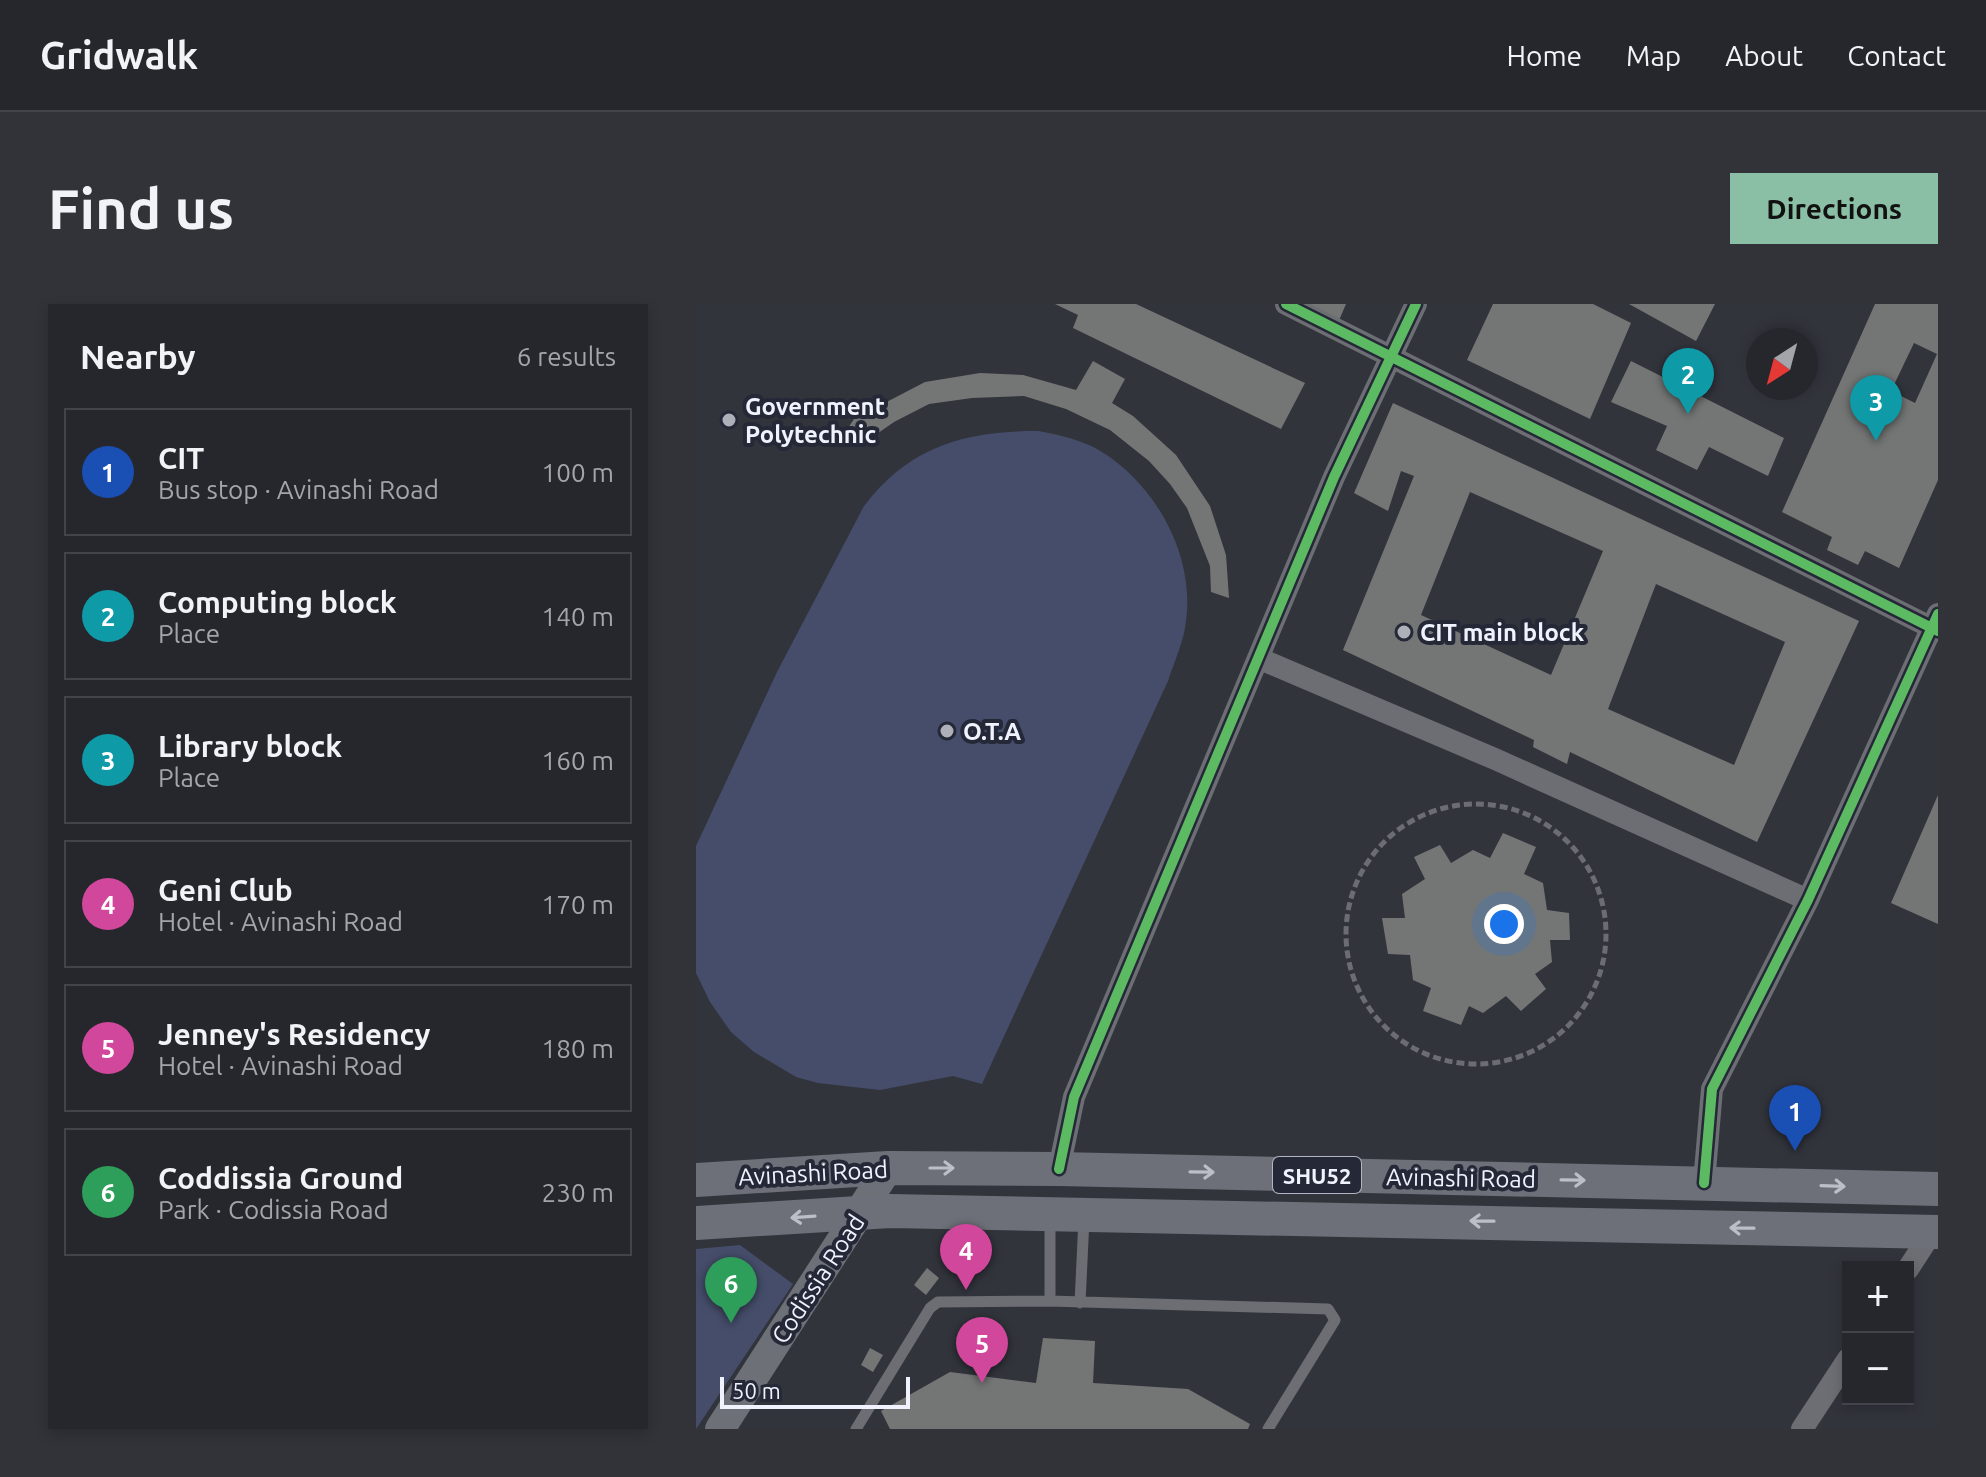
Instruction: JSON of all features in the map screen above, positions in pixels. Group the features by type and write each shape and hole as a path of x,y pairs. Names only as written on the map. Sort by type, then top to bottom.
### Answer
{"main road":[{"name":"Avinashi Road","path":"696,1180 888,1168 1059,1169 1938,1189"},
{"name":"Avinashi Road","path":"696,1223 861,1213 1084,1214 1935,1232"}],"street":[{"path":"1286,304 1936,624 1808,900 1712,1089 1704,1183"},
{"path":"1059,1169 1074,1097 1334,477 1416,304"},
{"path":"1258,658 1495,759 1808,900"},
{"name":"Codissia Road","path":"720,1429 888,1168"},
{"path":"1914,1261 1935,1232"},
{"path":"1802,1429 1842,1368"}],"lane":[{"path":"1050,1214 1050,1301"},
{"path":"1080,1303 1084,1214"},
{"path":"856,1429 930,1308 938,1302 1050,1301 1328,1309 1335,1320 1268,1429"}],"path":[{"path":"1487,804 1527,814 1565,839 1592,874 1606,917 1604,962 1588,1004 1557,1037 1518,1058 1473,1065 1429,1055 1393,1034 1365,1003 1349,965 1345,924 1355,884 1376,849 1408,822 1446,806 1487,804"}],"shaded area":[{"name":"O.T.A","path":"1038,431 1079,441 1122,466 1140,484 1168,525 1178,548 1187,597 1183,636 1168,681 982,1084 953,1076 880,1090 818,1083 796,1077 754,1052 731,1032 710,1002 696,973 696,846 777,672 864,506 900,469 940,446 986,434"},
{"path":"740,1245 793,1284 696,1429 696,1249"}],"building":[{"path":"1055,304 1136,304 1305,383 1281,429 1073,328 1078,315"},
{"path":"1296,304 1346,304 1337,325"},
{"path":"1493,304 1593,304 1631,323 1590,419 1467,360"},
{"path":"1629,304 1715,304 1696,341"},
{"path":"1875,304 1938,304 1938,480 1899,568 1865,551 1858,565 1827,550 1832,537 1782,512","holes":["1914,343 1937,354 1915,403 1891,391"]},
{"path":"1093,361 1125,379 1112,403 1133,416 1176,455 1210,506 1226,555 1229,598 1211,592 1210,566 1187,508 1170,484 1149,461 1110,430 1066,409 1024,396 972,398 929,404 894,422 861,445 844,434 854,419 925,382 980,373 1023,375 1076,390"},
{"path":"1631,361 1784,438 1768,476 1709,447 1697,470 1656,450 1667,426 1611,402"},
{"name":"CIT main block","path":"1393,403 1859,621 1757,842 1570,752 1567,764 1533,747 1534,740 1343,650 1414,476 1401,471 1388,511 1354,493","holes":["1470,492 1603,551 1551,675 1421,615","1656,584 1785,642 1734,765 1608,709"]},
{"path":"1938,795 1938,924 1891,903"},
{"path":"1503,833 1536,847 1524,874 1543,883 1547,910 1569,913 1570,940 1550,940 1552,962 1535,974 1546,989 1521,1011 1506,996 1483,1013 1469,1006 1461,1025 1423,1011 1431,988 1413,980 1410,955 1388,954 1382,918 1405,918 1402,894 1425,879 1414,857 1440,845 1451,863 1473,850 1490,858"},
{"path":"927,1268 939,1278 926,1295 914,1285"},
{"path":"1043,1338 1095,1341 1093,1383 1188,1389 1250,1424 1248,1429 890,1429 881,1411 950,1372 1036,1383"},
{"path":"870,1348 883,1355 873,1372 861,1365"}],"cycle path":[{"path":"1286,304 1938,631"},
{"path":"1059,1169 1074,1097 1334,477 1416,304"},
{"path":"1704,1183 1712,1089 1808,900 1938,614"}],"place":[{"name":"Computing block","path":"1688,414"},
{"name":"Government Polytechnic","path":"729,420"},
{"name":"Library block","path":"1876,441"},
{"name":"CIT main block","path":"1404,632"},
{"name":"O.T.A","path":"947,731"},
{"name":"CIT","path":"1795,1151"},
{"name":"Geni Club","path":"966,1290"},
{"name":"Coddissia Ground","path":"731,1323"},
{"name":"Jenney's Residency","path":"982,1383"}]}
